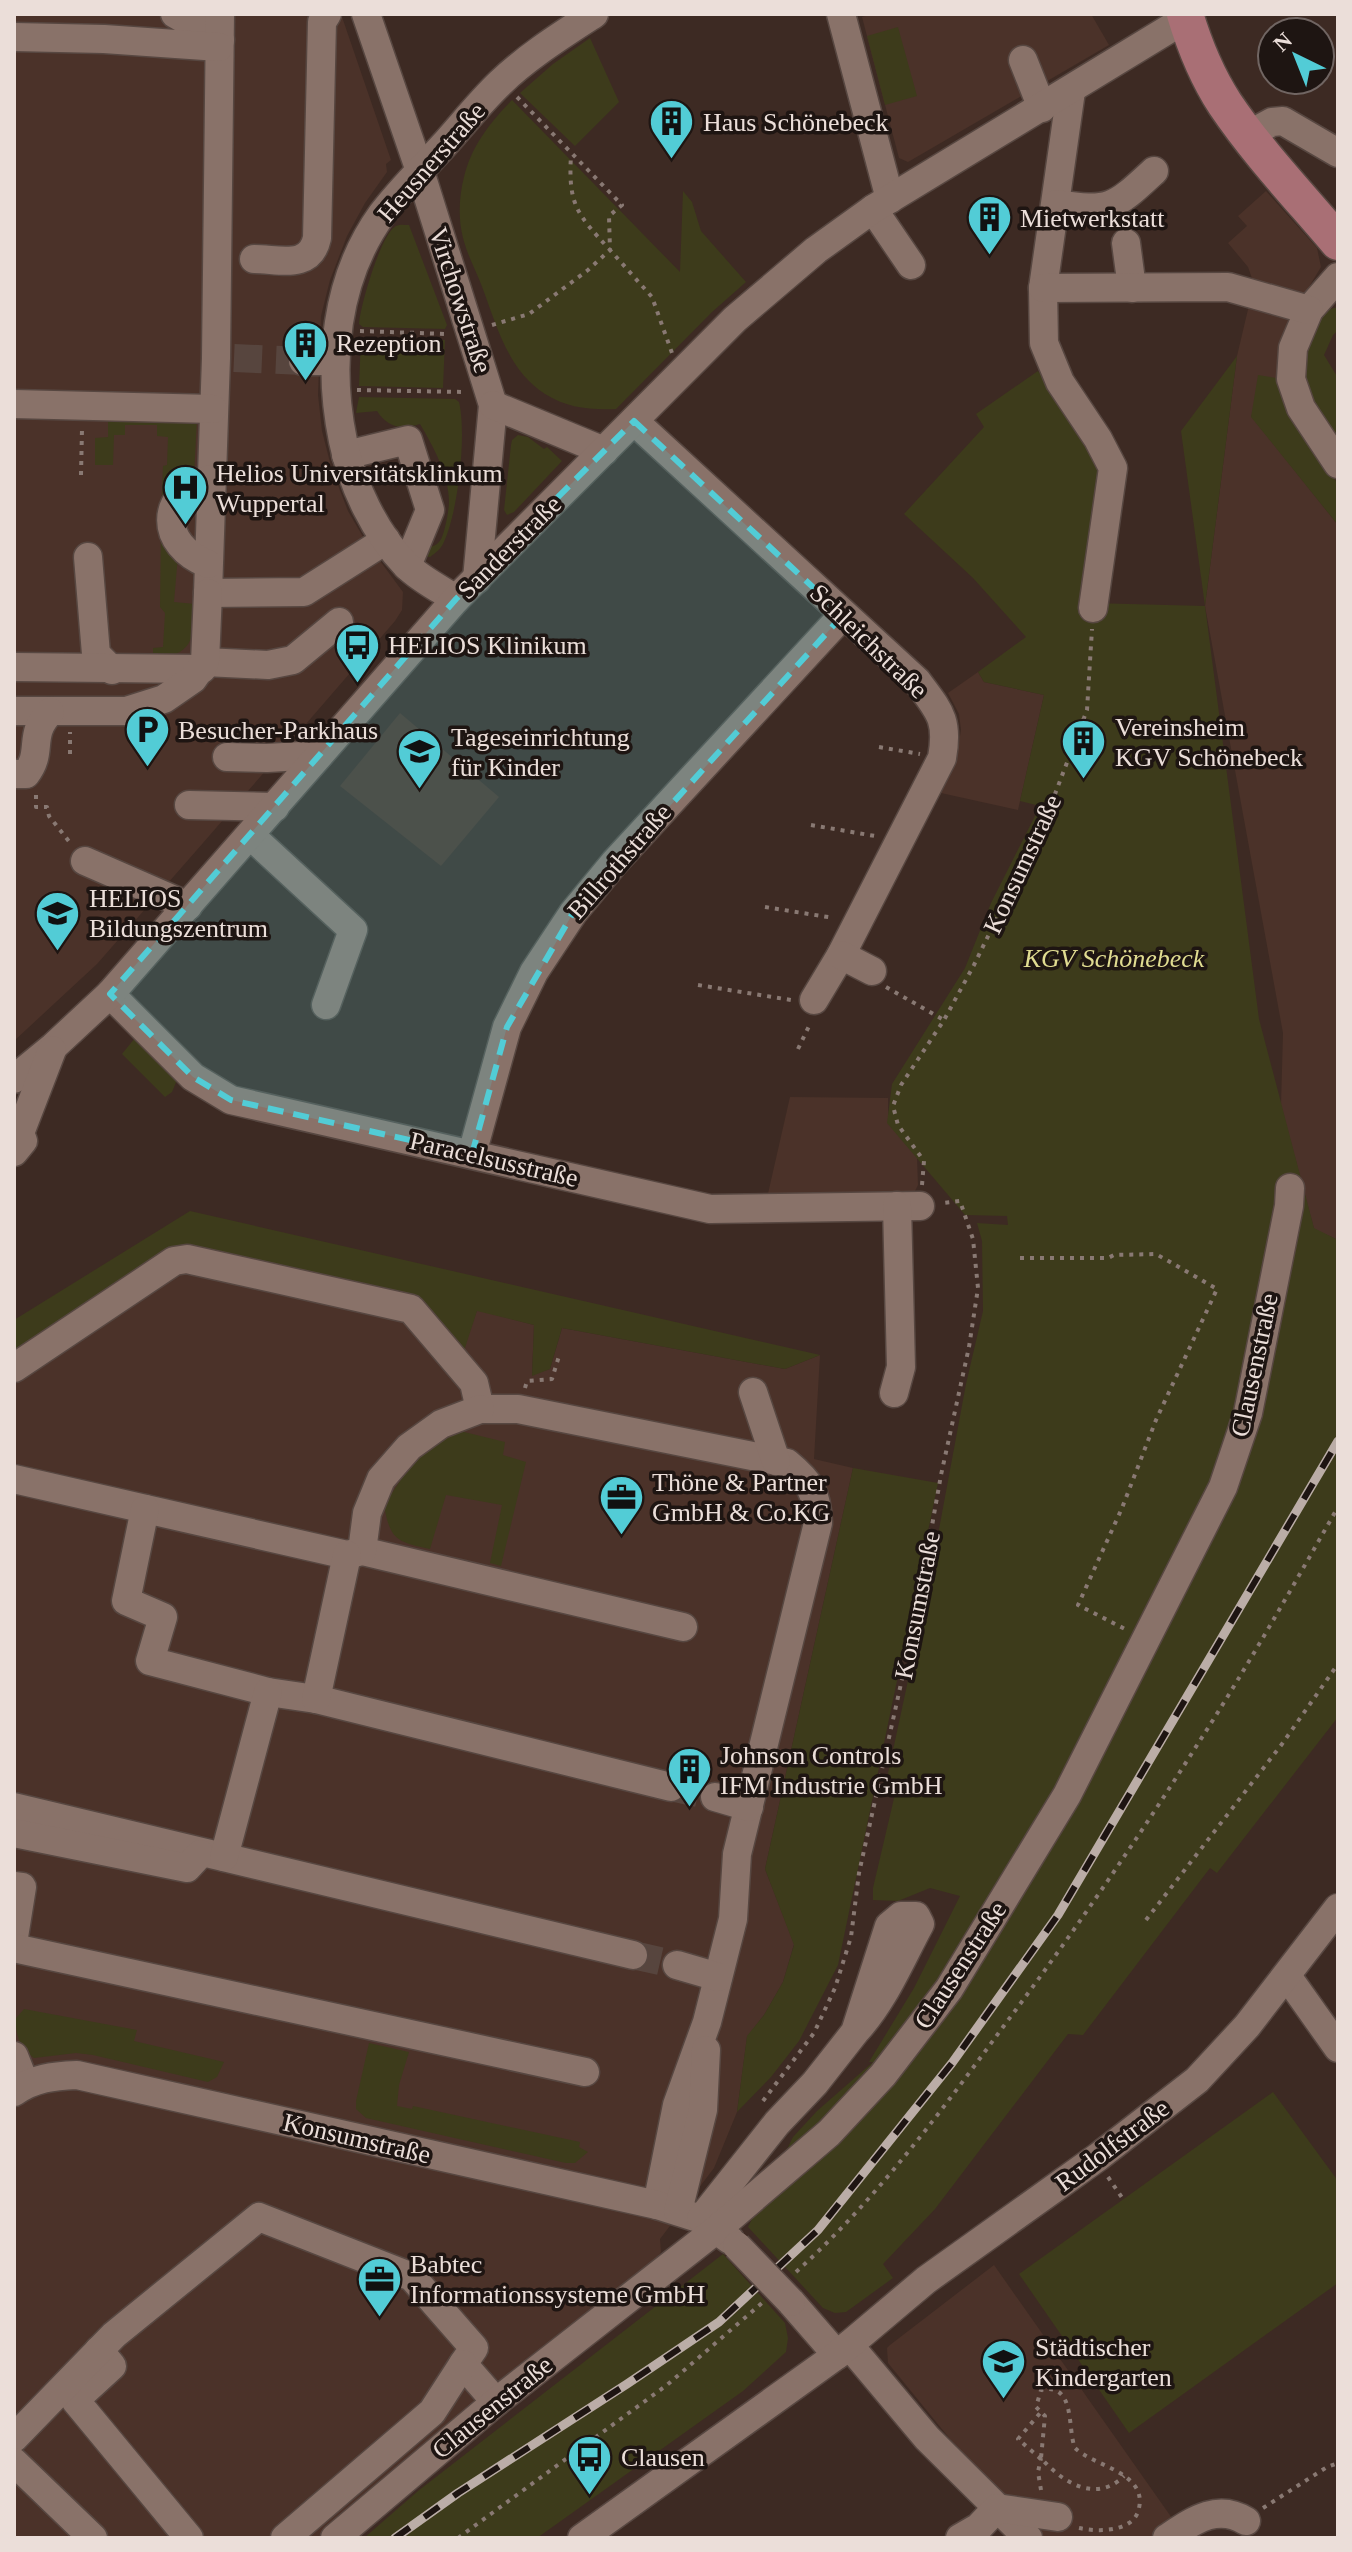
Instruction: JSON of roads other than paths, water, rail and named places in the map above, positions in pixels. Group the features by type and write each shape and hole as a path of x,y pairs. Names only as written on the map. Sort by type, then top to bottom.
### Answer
{"main road":[{"path":"1186,16 1208,72 1224,102 1338,242"}],"street":[{"path":"175,14 220,33"},
{"path":"254,259 299,260 315,250 322,22 327,14"},
{"name":"Virchowstraße","path":"366,14 420,171 458,332 493,405 477,579"},
{"name":"Heusnerstraße","path":"456,599 407,566 386,540 357,486 346,455 335,390 337,331 346,291 360,251 382,213 502,81 547,45 594,14"},
{"path":"841,14 882,204 911,265"},
{"name":"Sanderstraße","path":"14,1079 110,994 456,599 735,319 804,260 882,204 1071,91 1186,16"},
{"path":"14,37 104,39 220,33"},
{"path":"14,711 126,711 164,699 193,679 204,665 213,409 225,358 220,33"},
{"path":"1023,60 1042,108"},
{"path":"1071,91 1043,288 1044,343 1060,382 1098,439 1113,468 1093,608"},
{"path":"1248,135 1272,122 1283,121 1338,153"},
{"path":"1056,204 1092,209 1110,207 1154,171"},
{"path":"1126,243 1132,288"},
{"path":"1338,277 1309,310 1293,348 1291,379 1301,408 1338,464"},
{"path":"1043,288 1228,287 1309,310"},
{"path":"303,361 335,361"},
{"path":"14,404 213,409"},
{"name":"Virchowstraße","path":"493,405 604,451"},
{"name":"Schleichstraße","path":"634,421 917,681 941,714 945,739 942,758 841,955 814,1000"},
{"path":"346,455 408,440 430,510 407,566"},
{"path":"208,564 195,559 181,547 174,536 170,519 178,498 201,481 210,479"},
{"path":"208,593 304,592 386,540"},
{"path":"88,557 96,654 112,670"},
{"name":"Billrothstraße","path":"472,1154 507,1027 534,972 573,913 615,862 843,615"},
{"path":"14,667 112,670 268,665 293,660 339,622"},
{"path":"20,774 35,763 38,725 50,712"},
{"path":"227,757 319,755"},
{"path":"189,805 275,807"},
{"path":"250,835 353,930 326,1005"},
{"path":"85,861 188,906"},
{"path":"841,955 872,971"},
{"name":"Paracelsusstraße","path":"110,994 193,1077 231,1100 710,1209 909,1206 901,1367 894,1393"},
{"path":"14,1152 23,1141 20,1133 53,1047"},
{"name":"Clausenstraße","path":"335,2538 496,2402 698,2222 829,2133 883,2075 949,1989 1067,1795 1223,1487 1248,1413 1290,1188"},
{"path":"14,1368 174,1261 187,1259 411,1309 474,1383 480,1409"},
{"path":"753,1392 776,1461"},
{"path":"316,1699 354,1553 381,1479 409,1447 441,1424 480,1409 518,1409 787,1463 805,1478 817,1500 818,1523 737,1854 733,1919 707,2022 677,2105 698,2222 843,2350 1028,2538"},
{"path":"14,1479 683,1627"},
{"path":"145,1509 126,1601 163,1617 150,1661 671,1787"},
{"path":"14,1833 187,1868 213,1854 268,1692"},
{"path":"715,1797 749,1807"},
{"path":"14,1807 633,1955"},
{"path":"14,1886 22,1887 14,1937"},
{"name":"Rudolfstraße","path":"582,2538 843,2350 926,2280 1098,2157 1197,2080 1247,2026 1338,1908"},
{"path":"14,1948 585,2072"},
{"path":"677,1965 718,1977"},
{"path":"1287,1976 1338,2048"},
{"path":"698,2222 855,2032"},
{"path":"14,2056 20,2088"},
{"name":"Konsumstraße","path":"20,2088 48,2076 77,2075 698,2222"},
{"path":"14,2438 114,2335 259,2217 412,2277 474,2348 432,2412 285,2538"},
{"path":"99,2350 112,2366 75,2400 189,2538"},
{"path":"463,2364 496,2402"},
{"path":"14,2462 93,2538"},
{"path":"997,2508 1058,2517"},
{"path":"960,2538 979,2527 997,2508"},
{"path":"1167,2538 1217,2512 1233,2513 1246,2521"}],"tunnel":[{"path":"234,358 303,361"},
{"path":"671,1787 715,1797"},
{"path":"633,1955 677,1965"}],"railway":[{"path":"395,2538 458,2493 719,2322 818,2230 952,2063 1058,1915 1338,1441"}],"place":[{"name":"Haus Schönebeck","path":"672,161"},
{"name":"Mietwerkstatt","path":"989,257"},
{"name":"Rezeption","path":"305,382"},
{"name":"Helios Universitätsklinkum Wuppertal","path":"185,527"},
{"name":"HELIOS Klinikum","path":"357,684"},
{"name":"Besucher-Parkhaus","path":"147,769"},
{"name":"Vereinsheim KGV Schönebeck","path":"1084,781"},
{"name":"Tageseinrichtung für Kinder","path":"420,791"},
{"name":"HELIOS Bildungszentrum","path":"58,952"},
{"name":"Thöne & Partner GmbH & Co.KG","path":"621,1536"},
{"name":"Johnson Controls IFM Industrie GmbH","path":"689,1809"},
{"name":"Babtec Informationssysteme GmbH","path":"379,2318"},
{"name":"Städtischer Kindergarten","path":"1004,2401"},
{"name":"Clausen","path":"590,2496"}],"park label":[{"name":"KGV Schönebeck","path":"1114,958"}]}
